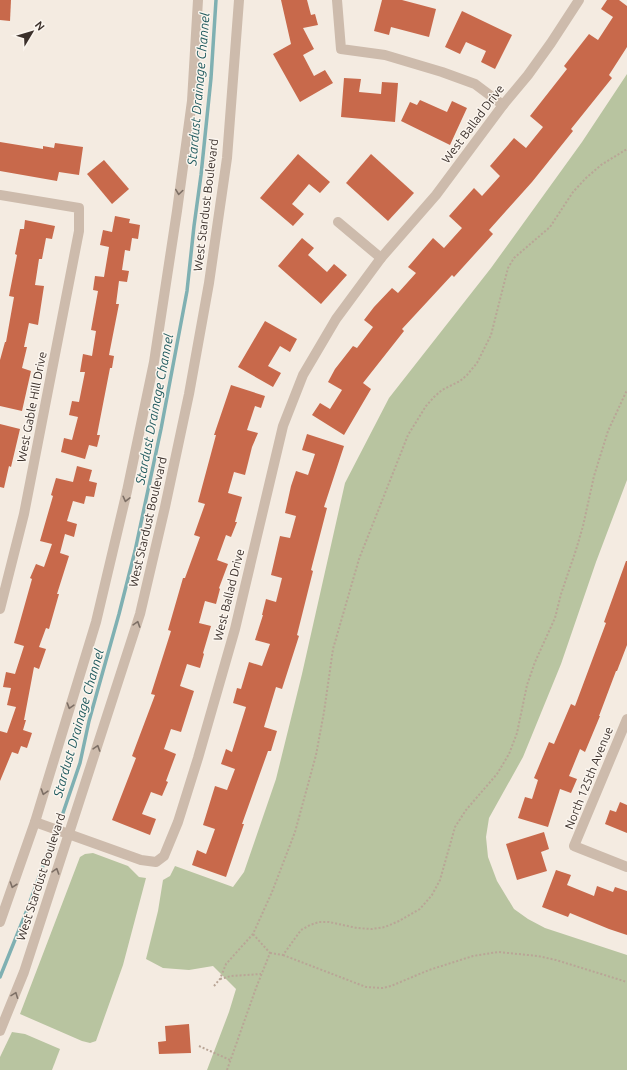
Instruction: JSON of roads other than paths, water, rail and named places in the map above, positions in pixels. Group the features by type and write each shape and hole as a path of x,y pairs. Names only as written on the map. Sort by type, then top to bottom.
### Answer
{"street":[{"name":"West Stardust Boulevard","path":"0,922 35,822 96,622 128,491 154,362 192,101 198,0"},
{"name":"West Stardust Boulevard","path":"0,1031 24,972 140,614 165,507 189,394 209,283 227,158 239,0"},
{"path":"337,0 341,49 385,55 442,72 475,84 503,105"},
{"name":"West Ballad Drive","path":"35,822 141,860 156,862 164,856 178,822 198,758 235,629 283,426 303,376 336,319 381,258 436,195 528,74 551,43 578,0"},
{"name":"West Gable Hill Drive","path":"0,195 79,208 79,231 55,357 24,514 0,609"},
{"path":"338,222 381,258"},
{"name":"North 125th Avenue","path":"627,719 574,846 627,867"}],"waterway":[{"name":"Stardust Drainage Channel","path":"63,813 80,763 89,721 135,551 161,429 187,291 211,78 216,0"},
{"name":"Stardust Drainage Channel","path":"0,977 27,910 52,841"}]}
